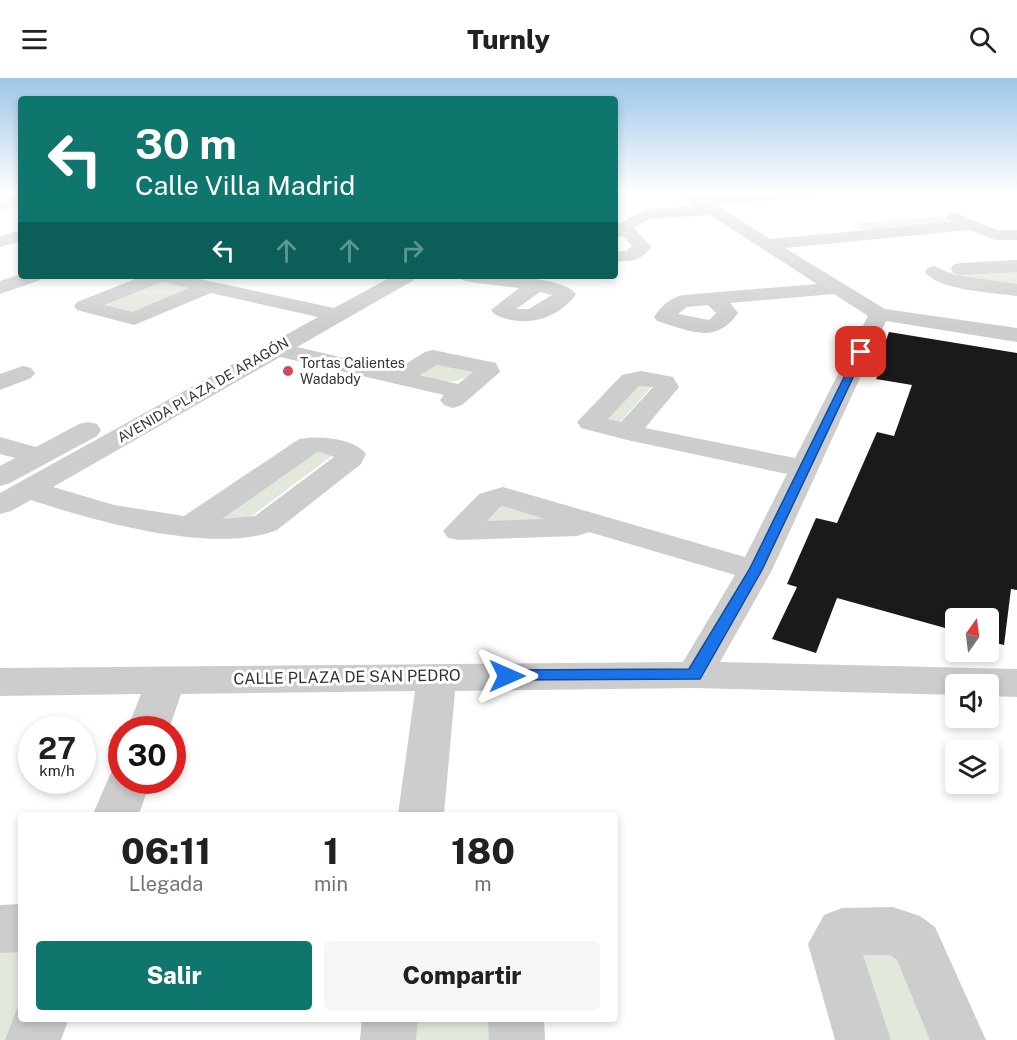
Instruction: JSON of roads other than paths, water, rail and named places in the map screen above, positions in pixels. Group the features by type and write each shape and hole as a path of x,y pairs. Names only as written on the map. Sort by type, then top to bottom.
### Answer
{"street":[{"path":"0,242 15,237"},
{"path":"618,256 630,257 642,247 629,237"},
{"path":"755,237 879,314 1017,335"},
{"path":"767,244 844,237"},
{"path":"1017,266 934,272 950,280 1017,290"},
{"path":"0,288 25,279"},
{"path":"152,279 84,306 134,318 208,287"},
{"path":"173,279 336,315"},
{"name":"AVENIDA PLAZA DE ARAGÓN","path":"0,477 369,279"},
{"name":"AVENIDA PLAZA DE ARAGÓN","path":"0,505 401,279"},
{"path":"488,279 534,286 566,294 534,316 501,310 534,286"},
{"path":"713,298 836,288"},
{"path":"694,675 756,570 879,314"},
{"path":"274,349 399,378 458,396 488,372 488,368 434,357 399,378"},
{"path":"0,366 23,373 0,383"},
{"path":"627,432 805,469"},
{"path":"0,445 39,456"},
{"path":"29,489 73,505 151,522 191,526"},
{"path":"600,527 756,570"},
{"name":"CALLE PLAZA DE SAN PEDRO","path":"0,681 694,675 1017,683"},
{"path":"421,812 436,676"},
{"path":"153,716 167,678"},
{"path":"117,812 124,794"},
{"path":"0,929 18,928"},
{"path":"863,1040 834,944 842,932 893,931 902,933 917,944 958,1040"},
{"path":"33,1040 39,1022"},
{"path":"388,1040 390,1022"},
{"path":"516,1022 517,1040"}],"place":[{"name":"Tortas Calientes Wadabdy","path":"288,371"}]}
